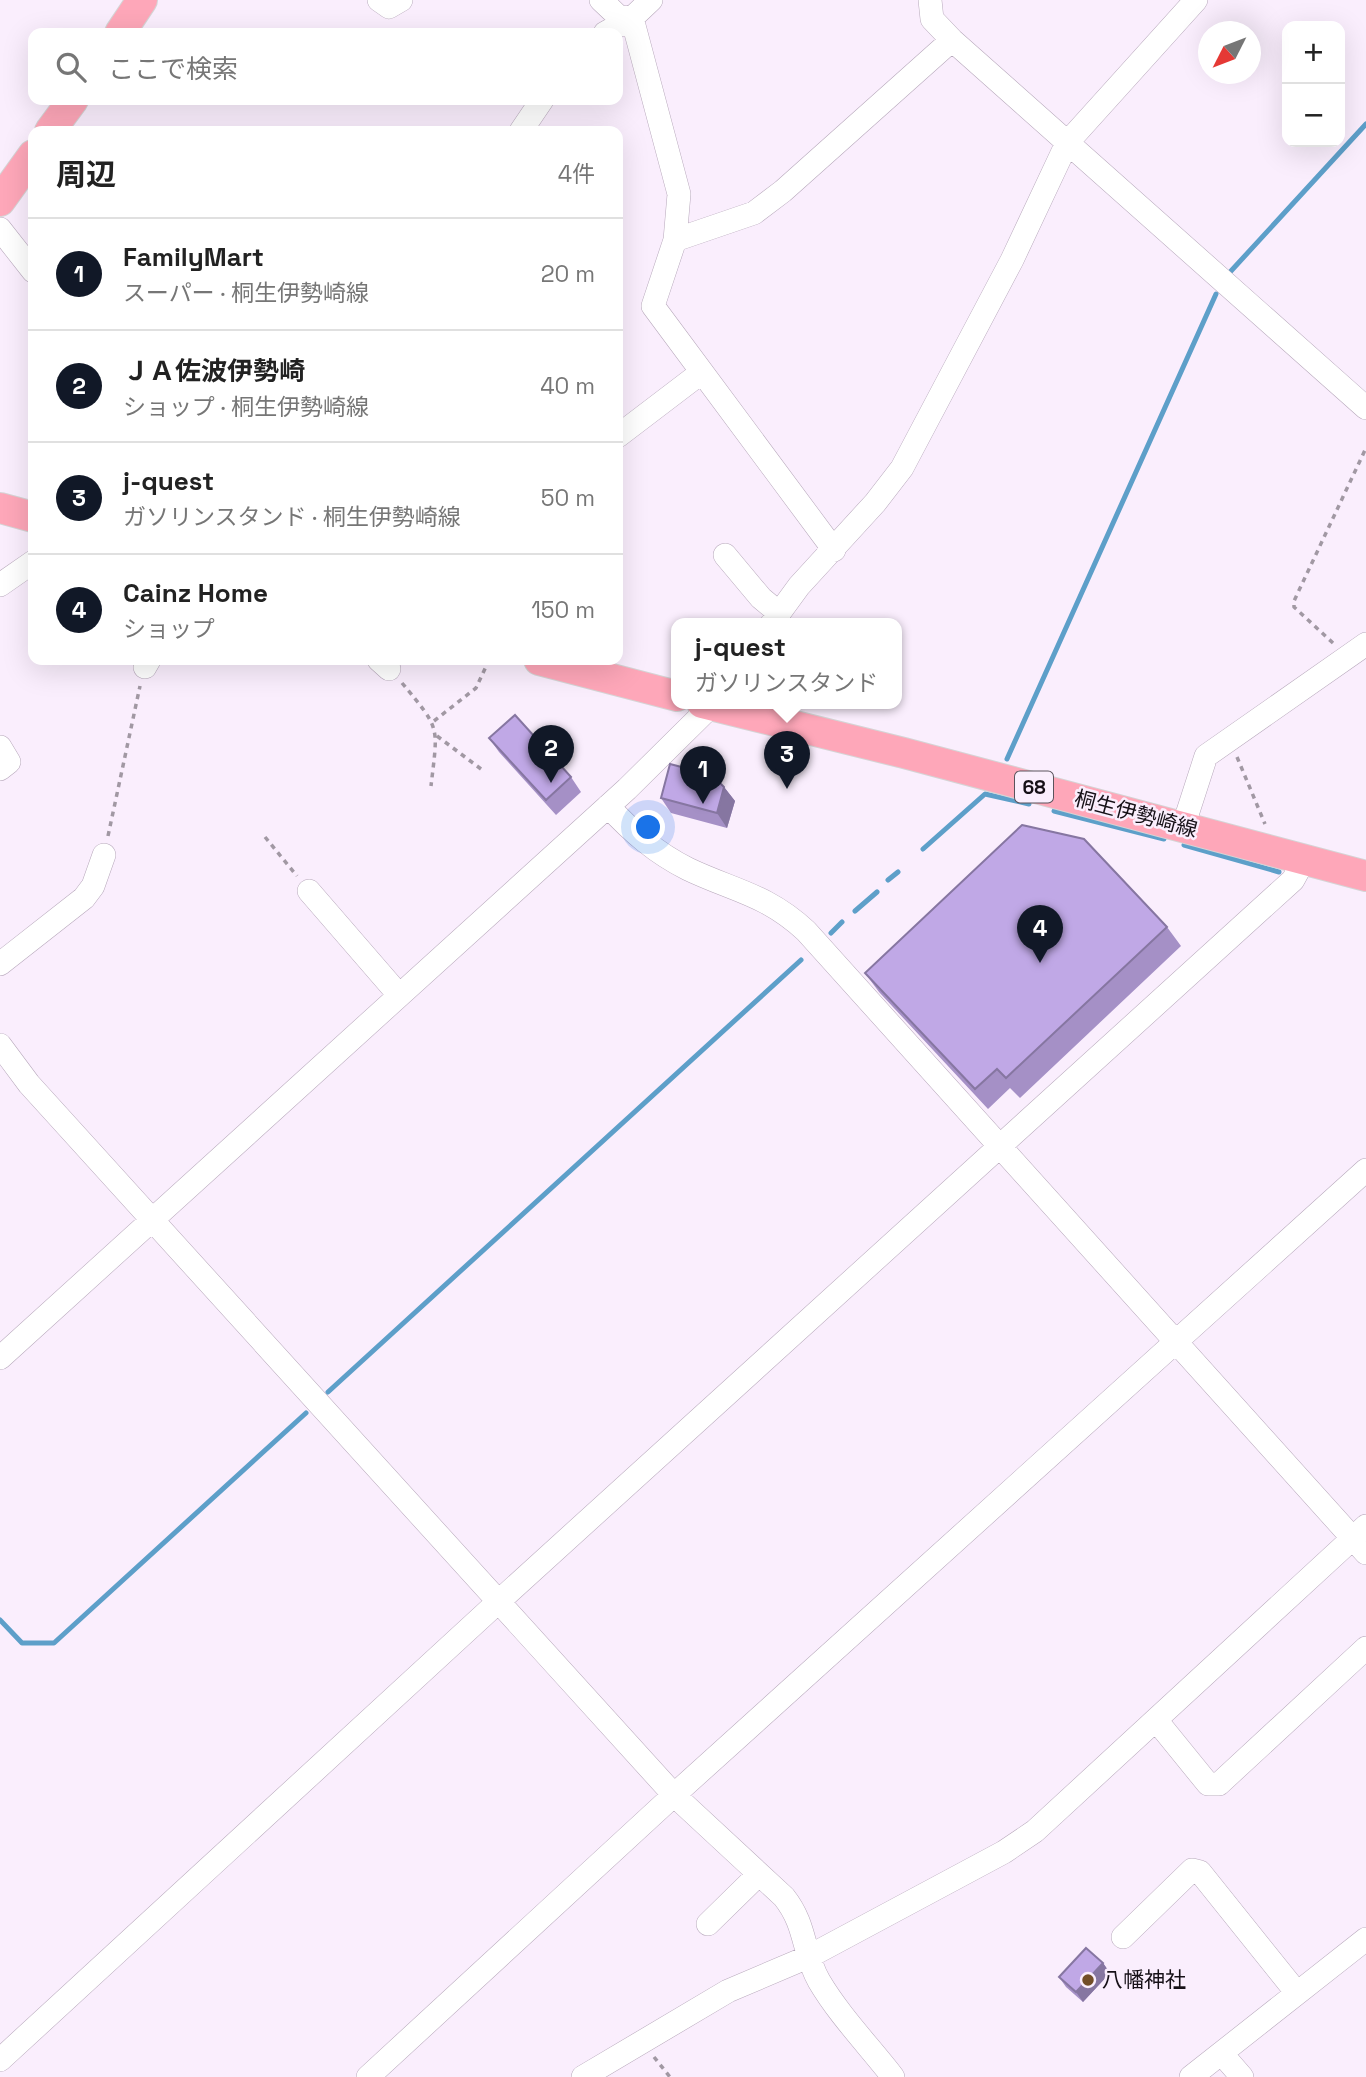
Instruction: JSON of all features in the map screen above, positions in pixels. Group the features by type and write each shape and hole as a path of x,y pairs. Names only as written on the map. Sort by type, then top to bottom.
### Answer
{"main road":[{"path":"123,28 142,0"},
{"path":"54,126 69,105"},
{"path":"0,201 28,162"},
{"path":"0,508 28,516"},
{"path":"558,665 671,694"},
{"name":"桐生伊勢崎線","path":"728,709 1366,876"}],"street":[{"path":"379,0 393,7 401,0"},
{"path":"601,0 619,17 632,18"},
{"path":"614,28 632,18 651,0"},
{"path":"930,0 933,19 952,40 1366,408"},
{"path":"725,555 776,618 799,586 834,550 902,468 1012,260 1067,143 1196,0"},
{"path":"632,18 679,194 675,240 653,306 834,550"},
{"path":"675,240 754,213 783,191 952,40"},
{"path":"524,126 538,105"},
{"path":"0,229 28,265"},
{"path":"623,432 702,372"},
{"path":"0,585 28,565"},
{"path":"1183,827 1206,756 1357,650"},
{"path":"0,1358 608,806 704,709"},
{"path":"0,747 9,762 0,769"},
{"path":"583,2077 727,1991 808,1957 1004,1852 1035,1831 1156,1720 1362,1539 1175,1341 1001,1145 789,915 748,891 715,880 665,856 634,834 608,806"},
{"path":"0,964 84,898 93,886 104,855"},
{"path":"0,2060 498,1602 1293,880 1304,858"},
{"path":"309,891 399,995"},
{"path":"0,1045 29,1084 152,1221 674,1795 759,1874 797,1914 808,1957 820,1982 893,2077"},
{"path":"368,2077 674,1795 1366,1170"},
{"path":"1156,1720 1209,1784 1219,1784 1366,1648"},
{"path":"1124,1937 1192,1870 1200,1872 1291,1998"},
{"path":"708,1924 759,1874"},
{"path":"1203,1901 1291,1998"},
{"path":"1191,2077 1366,1939"},
{"path":"1222,2054 1242,2077"}],"path":[{"path":"1357,650 1301,614 1294,607 1294,601 1366,448"},
{"path":"104,855 147,665"},
{"path":"385,665 433,721 437,736 431,786"},
{"path":"433,721 476,688 487,665"},
{"path":"437,736 485,772"},
{"path":"1228,740 1267,828 1267,849"},
{"path":"265,836 309,891"}],"building":[{"path":"515,715 571,777 546,800 489,738"},
{"path":"670,764 712,775 724,787 717,813 661,798"},
{"path":"1022,825 1084,839 1167,927 1006,1078 997,1069 975,1089 865,973"},
{"path":"1086,1948 1103,1963 1076,1992 1059,1977"}],"waterway":[{"path":"1231,271 1366,124"},
{"path":"1007,759 1216,294"},
{"path":"923,849 985,794 1029,804"},
{"path":"1054,811 1164,839"},
{"path":"1184,845 1279,872"},
{"path":"888,880 898,872"},
{"path":"855,911 877,892"},
{"path":"831,933 842,922"},
{"path":"328,1392 801,960"},
{"path":"0,1620 22,1643 54,1643 306,1413"}],"place":[{"name":"ＪＡ佐波伊勢崎","path":"551,783"},
{"name":"j-quest","path":"787,789"},
{"name":"FamilyMart","path":"703,804"},
{"name":"Cainz Home","path":"1040,963"},
{"name":"八幡神社","path":"1088,1980"}]}
